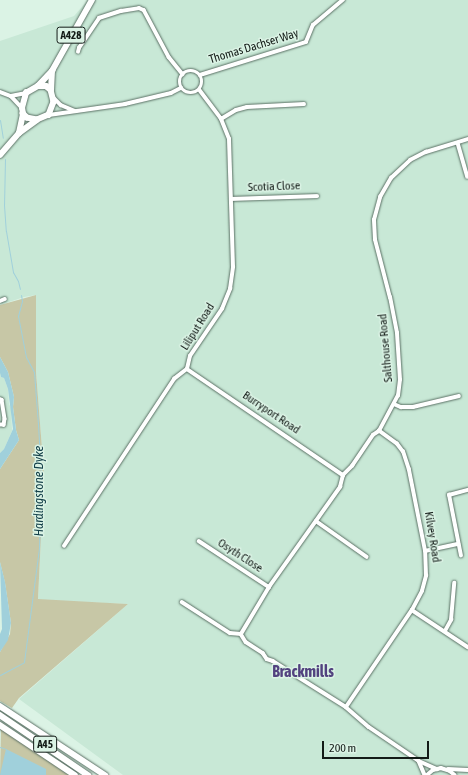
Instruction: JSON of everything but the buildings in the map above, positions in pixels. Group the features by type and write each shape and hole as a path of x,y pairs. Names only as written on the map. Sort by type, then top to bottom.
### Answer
{"highway":[{"name":"A428","path":"38,86 52,71 92,0"},
{"name":"A428","path":"51,90 52,71"},
{"path":"0,155 19,134 37,120 49,114 53,107 54,98 51,90 46,86 38,86 26,93 22,108 23,114 19,134"},
{"path":"23,114 27,118 37,120"},
{"path":"0,707 105,775"},
{"name":"A45","path":"0,715 88,775"},
{"name":"A45","path":"0,725 75,775"},
{"path":"57,743 99,775"}],"street":[{"name":"Thomas Dachser Way","path":"200,76 306,42 312,25 343,0"},
{"path":"78,52 79,48 99,18 121,11 139,8 144,10 169,57 183,74"},
{"path":"191,71 200,76 202,84 199,90 189,93 181,88 179,81 183,74 191,71"},
{"path":"49,114 149,99 171,93 181,88"},
{"name":"Liliput Road","path":"64,546 174,380 187,369 190,356 222,309 230,289 233,267 229,140 221,119 199,90"},
{"path":"0,92 11,96 22,108"},
{"path":"11,96 26,93"},
{"path":"54,98 61,105 76,111"},
{"path":"221,119 236,110 247,107 304,104"},
{"name":"Salthouse Road","path":"241,634 269,587 340,487 343,475 352,466 373,435 379,430 398,396 400,380 399,352 390,298 375,240 376,212 385,187 404,164 426,152 468,139"},
{"path":"458,143 468,177"},
{"name":"Scotia Close","path":"232,199 317,196"},
{"path":"0,301 5,299"},
{"name":"Burryport Road","path":"187,369 343,475"},
{"path":"394,404 401,407 412,407 459,396"},
{"path":"0,399 2,400 5,418 4,425 0,425"},
{"name":"Kilvey Road","path":"346,707 412,610 422,591 426,576 425,551 410,470 403,452 397,444 379,430"},
{"path":"461,556 449,495 468,490"},
{"path":"316,521 367,557"},
{"name":"Osyth Close","path":"199,542 269,587"},
{"path":"425,551 458,544"},
{"path":"445,631 451,620 454,583"},
{"path":"182,602 230,633 241,634 246,642 263,653 267,659 273,661 346,707 369,726 419,761 437,769 468,770"},
{"path":"412,610 468,647"},
{"path":"419,761 426,775 437,769"},
{"path":"445,769 455,775"}],"shaded area":[{"path":"88,0 468,0 468,775 123,775 19,699 128,604 38,600 44,474 36,372 36,295 24,297 0,305 0,41 74,16"},
{"path":"36,295 36,372 44,474 38,599 128,604 19,698 12,708 0,701 0,652 10,634 11,623 0,562 0,469 19,440 13,407 14,397 8,372 0,357 0,305"},
{"path":"0,373 1,377 4,378 8,389 12,431 4,449 0,453"},
{"path":"1,728 29,748 69,775 0,775"}],"water":[{"path":"0,357 8,372 14,397 13,407 19,440 0,469 0,453 4,449 13,429 8,389 4,378 1,377 0,373"},
{"path":"0,562 5,582 11,623 8,640 0,652 0,634 2,629"},
{"path":"6,749 46,769 46,775 0,775"}],"waterway":[{"name":"Hardingstone Dyke","path":"0,120 3,138"},
{"name":"Hardingstone Dyke","path":"5,159 4,205 6,231 13,272 20,289"},
{"name":"Hardingstone Dyke","path":"0,675 24,662 39,548 41,476 38,424 34,372 26,357 18,316 22,301 21,295"},
{"path":"0,747 6,749"}],"district":[{"name":"Brackmills","path":"303,671"}]}
